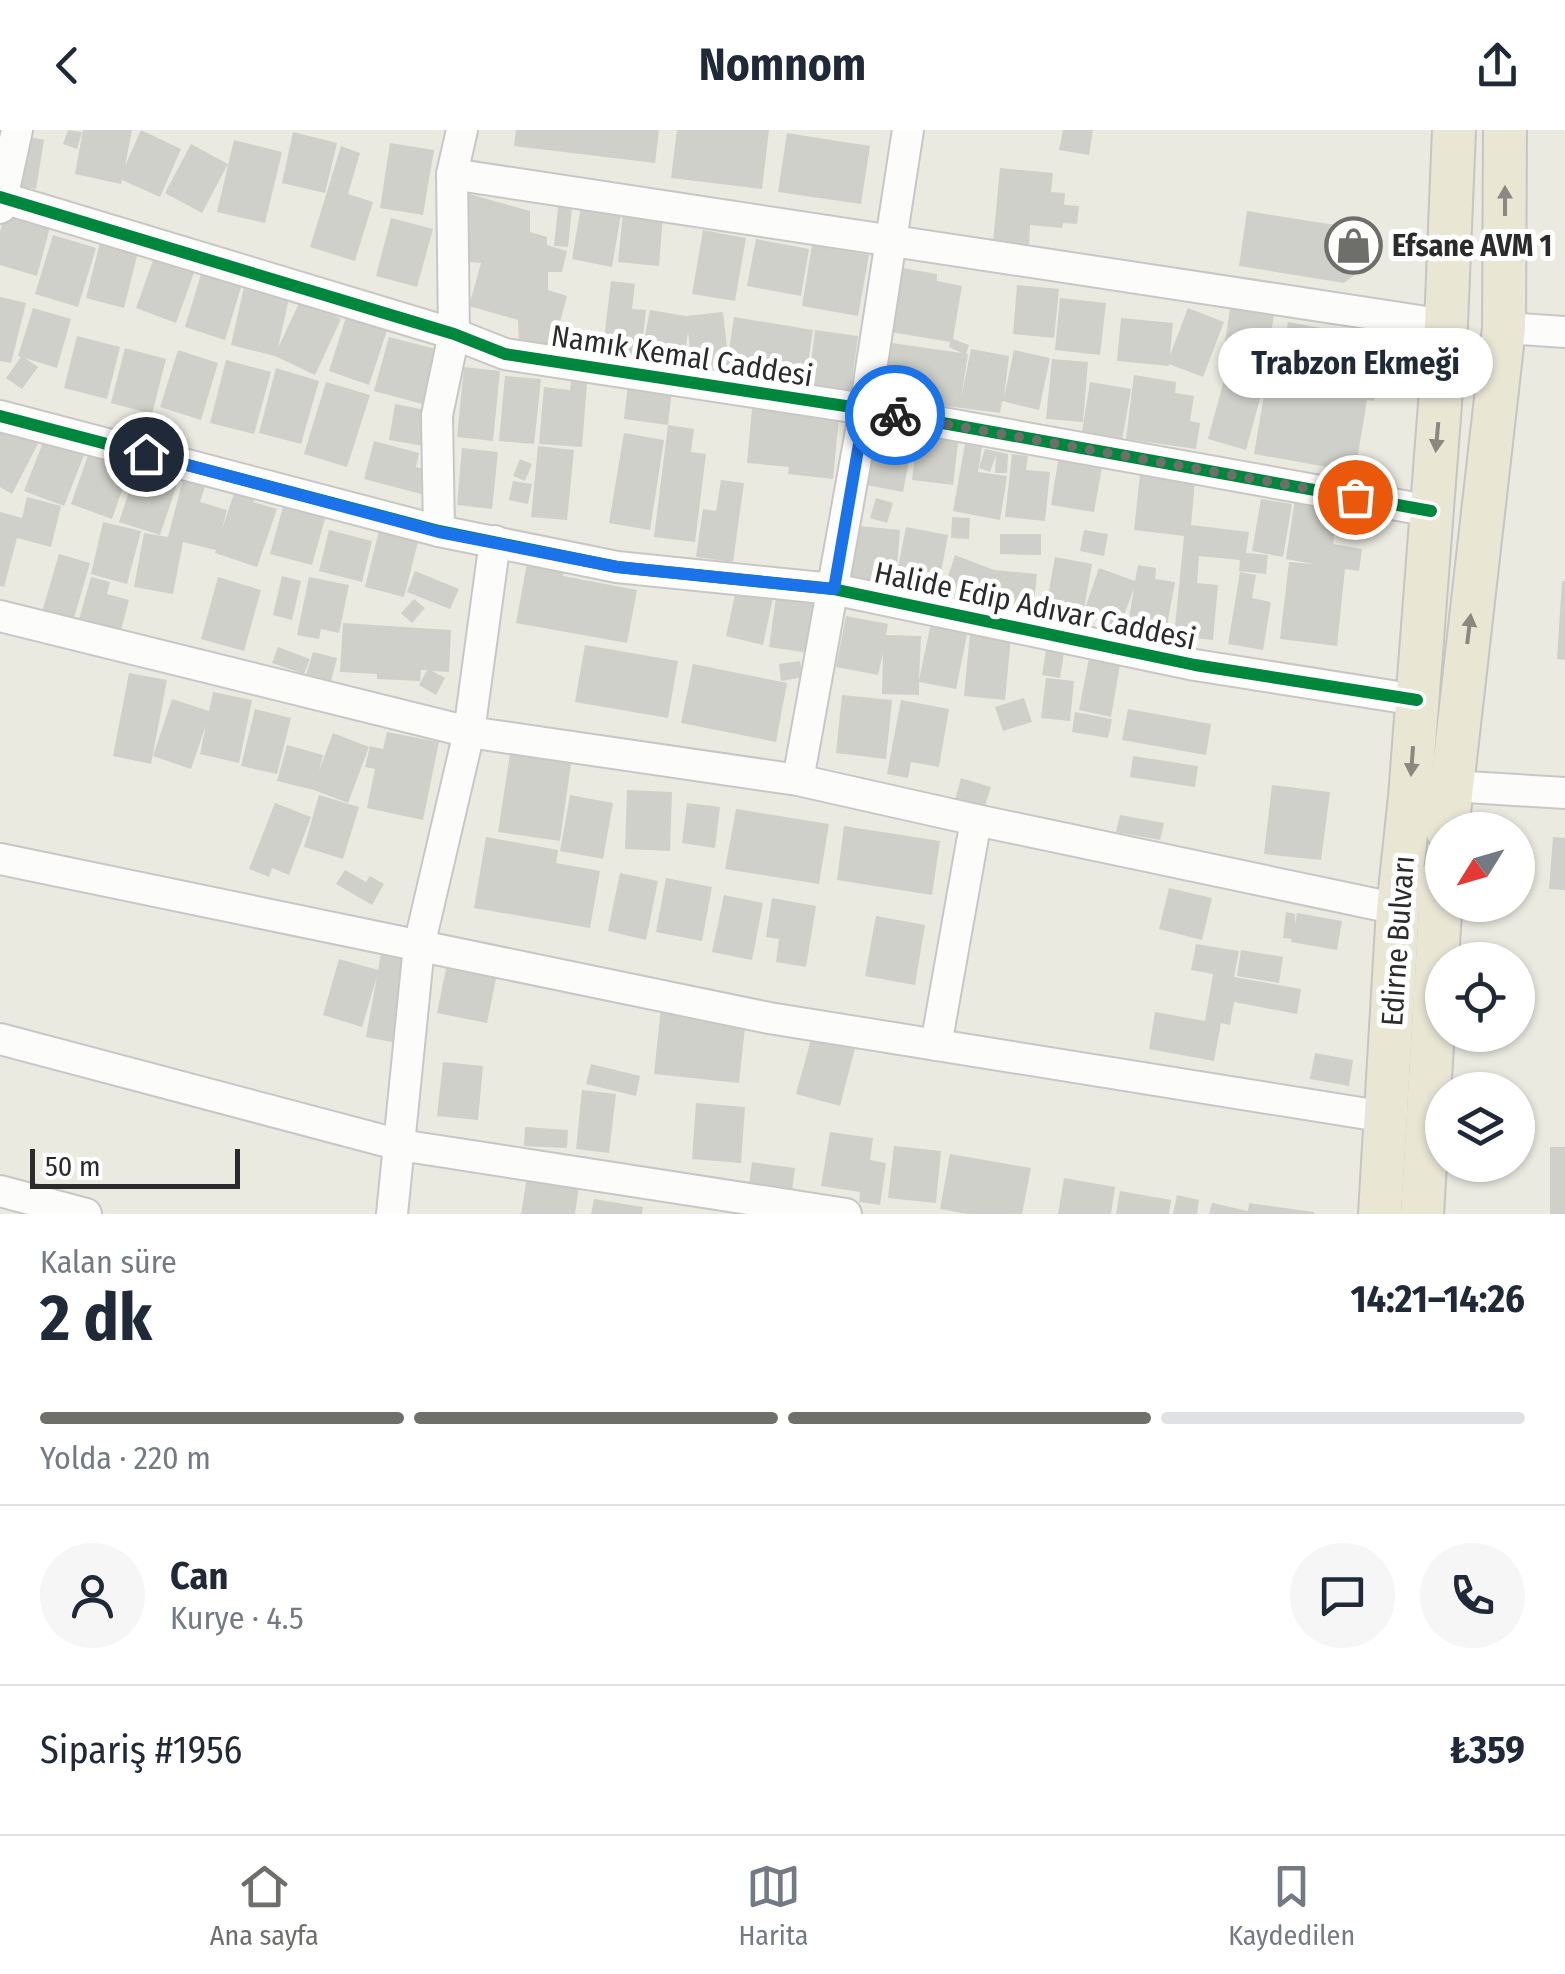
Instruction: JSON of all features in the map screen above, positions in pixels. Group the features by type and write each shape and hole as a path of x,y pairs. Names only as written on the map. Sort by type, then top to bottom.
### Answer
{"highway":[{"name":"Edirne Bulvarı","path":"1380,1214 1398,910 1446,325 1454,130"},
{"name":"Edirne Bulvarı","path":"1448,812 1504,328 1505,130"},
{"name":"Edirne Bulvarı","path":"1422,1214 1439,922"}],"street":[{"path":"1,201 17,130"},
{"path":"439,532 437,414 454,334 452,174 462,130"},
{"path":"798,780 865,409 908,130"},
{"path":"452,174 1446,325"},
{"name":"Namık Kemal Caddesi","path":"1,201 454,334 506,354 865,409 1431,511"},
{"path":"1504,328 1565,332"},
{"name":"Halide Edip Adıvar Caddesi","path":"0,416 439,532 617,567 834,589 1194,666 1416,700"},
{"path":"392,1214 419,946 469,732 496,541"},
{"path":"0,616 469,732 798,780 1398,910"},
{"path":"1451,786 1565,793"},
{"path":"936,1045 976,820"},
{"path":"0,860 769,1018 1386,1117"},
{"path":"0,1039 400,1145 665,1200 846,1214"},
{"path":"0,1191 86,1214"}],"building":[{"path":"68,130 82,132 77,149 63,144"},
{"path":"83,130 132,130 125,166 141,130 181,149 160,197 122,180 121,184 75,174"},
{"path":"516,130 659,130 655,163 514,146"},
{"path":"677,130 769,130 762,189 671,178"},
{"path":"1063,130 1093,130 1089,155 1059,150"},
{"path":"293,132 337,143 325,193 282,183"},
{"path":"787,133 870,146 861,204 778,192"},
{"path":"25,136 44,140 36,189 16,186"},
{"path":"234,140 282,152 265,223 217,212"},
{"path":"390,143 434,150 423,215 380,208"},
{"path":"191,144 228,164 202,213 165,193"},
{"path":"341,146 360,153 348,194 373,202 355,261 310,247"},
{"path":"1000,168 1053,173 1051,192 1065,193 1064,205 1079,206 1077,224 1063,223 1062,228 1030,225 1029,246 993,242"},
{"path":"466,193 530,211 530,232 547,237 547,245 567,251 562,272 548,272 548,290 567,296 552,352 519,342 518,320 469,306 481,263 462,261"},
{"path":"581,206 621,214 612,267 572,259"},
{"path":"558,207 572,208 568,247 554,246"},
{"path":"1247,211 1361,229 1357,273 1344,283 1239,266"},
{"path":"5,213 50,227 37,276 0,265 0,232"},
{"path":"623,213 663,216 659,266 618,262"},
{"path":"391,218 433,229 417,287 376,276"},
{"path":"703,230 746,238 735,301 692,294"},
{"path":"53,235 96,248 78,307 35,294"},
{"path":"101,239 139,248 124,308 86,298"},
{"path":"756,239 809,249 801,296 747,286"},
{"path":"812,245 869,255 858,316 802,306"},
{"path":"155,255 195,270 176,323 136,308"},
{"path":"896,267 937,274 937,281 962,286 953,339 969,345 961,398 971,349 1009,356 1004,398 1014,350 1050,358 1039,410 1002,401 1000,413 877,397 885,342 962,353 949,347 950,342 885,331"},
{"path":"202,271 242,284 225,340 185,327"},
{"path":"611,281 635,284 632,309 646,310 641,355 650,310 686,316 723,312 728,356 734,317 813,330 805,383 726,370 693,374 688,332 682,371 602,355"},
{"path":"1017,285 1059,289 1054,338 1013,334"},
{"path":"244,287 289,298 278,348 301,299 341,319 315,375 275,356 231,345"},
{"path":"1232,296 1276,303 1264,375 1221,368"},
{"path":"0,297 26,303 11,363 0,361"},
{"path":"1060,298 1106,303 1100,355 1055,350"},
{"path":"33,308 71,319 57,368 25,358 38,367 22,389 6,378 21,357 18,356"},
{"path":"1188,308 1224,322 1203,377 1169,364 1117,361 1121,318 1173,323 1170,355"},
{"path":"348,311 389,324 369,385 329,371"},
{"path":"1288,322 1348,333 1343,365 1380,371 1374,401 1367,400 1355,472 1254,454 1270,360 1281,362"},
{"path":"815,330 858,336 850,395 808,389"},
{"path":"77,336 120,347 107,399 64,388"},
{"path":"389,337 436,349 422,404 374,391"},
{"path":"125,348 166,359 152,414 111,403"},
{"path":"178,350 218,363 201,420 160,407"},
{"path":"1052,359 1088,362 1083,422 1046,419"},
{"path":"226,360 271,372 254,434 210,423"},
{"path":"464,367 500,371 493,441 457,437"},
{"path":"276,368 319,381 301,444 259,433"},
{"path":"1134,375 1176,382 1175,393 1194,396 1190,421 1200,423 1196,449 1126,439"},
{"path":"505,376 541,379 534,444 499,441"},
{"path":"1224,380 1262,391 1246,450 1208,439"},
{"path":"571,381 587,383 582,447 539,444 544,387 570,390"},
{"path":"326,382 370,395 347,467 304,454"},
{"path":"1090,382 1131,389 1122,440 1082,432"},
{"path":"628,384 672,390 668,425 624,419"},
{"path":"395,404 436,412 430,447 389,440"},
{"path":"752,409 839,417 833,479 788,474 789,467 747,463"},
{"path":"0,424 38,444 12,494 0,487"},
{"path":"868,424 914,433 903,492 856,483"},
{"path":"668,425 694,429 691,452 706,454 695,542 654,537"},
{"path":"918,430 959,435 953,485 912,480"},
{"path":"624,433 664,440 650,530 609,523"},
{"path":"44,440 84,455 64,506 24,491"},
{"path":"374,441 419,453 416,467 432,471 425,495 364,479"},
{"path":"92,444 133,459 112,519 71,504"},
{"path":"965,444 982,447 978,472 1007,476 1000,520 953,511"},
{"path":"538,446 574,450 567,520 531,517"},
{"path":"462,448 498,452 492,509 457,505"},
{"path":"985,449 1008,454 1007,473 995,473 996,455 990,472 979,468"},
{"path":"1060,449 1104,456 1094,512 1051,505"},
{"path":"1012,454 1028,456 1026,470 1050,472 1045,521 1005,517"},
{"path":"520,459 532,464 525,481 513,476"},
{"path":"137,467 178,481 160,535 119,522"},
{"path":"1140,475 1195,481 1191,525 1249,532 1246,553 1268,555 1266,574 1239,571 1240,560 1199,556 1197,583 1218,585 1213,640 1174,636 1184,536 1134,530"},
{"path":"183,480 205,486 200,502 227,510 222,529 238,482 257,488 253,502 277,509 257,567 183,542 173,594 134,587 144,533 168,537"},
{"path":"721,480 744,483 733,562 696,557 703,509 716,511"},
{"path":"513,481 532,484 528,504 509,500"},
{"path":"1296,492 1340,499 1333,544 1362,549 1359,571 1345,569 1337,646 1280,639 1289,562 1314,564 1286,559"},
{"path":"27,497 61,506 51,547 17,538 4,587 0,586 0,512 22,518"},
{"path":"876,498 893,503 887,523 870,518"},
{"path":"1261,499 1292,504 1283,557 1252,551"},
{"path":"284,503 326,515 312,565 270,554"},
{"path":"952,517 970,518 969,539 951,538"},
{"path":"103,522 141,531 127,584 91,574"},
{"path":"850,525 900,530 896,578 906,527 948,535 937,594 895,586 895,582 846,578"},
{"path":"380,527 419,538 404,597 365,587"},
{"path":"329,530 372,541 362,582 319,571"},
{"path":"1084,530 1108,534 1104,556 1080,551"},
{"path":"1000,534 1041,534 1041,555 1000,554"},
{"path":"59,554 90,563 73,621 42,612"},
{"path":"955,555 994,570 1037,574 1033,611 988,607 992,578 983,605 943,592"},
{"path":"1055,557 1092,564 1083,614 1099,568 1135,581 1138,565 1156,568 1155,579 1175,582 1166,631 1128,625 1134,588 1119,629 1082,615 1082,619 1045,612"},
{"path":"528,558 565,565 563,576 637,590 627,643 516,623"},
{"path":"415,571 459,589 450,609 407,592"},
{"path":"1240,572 1256,575 1252,598 1271,602 1263,650 1228,644"},
{"path":"282,576 301,581 292,620 273,615"},
{"path":"91,577 110,582 107,594 129,600 120,634 78,623"},
{"path":"218,577 261,590 244,651 201,639"},
{"path":"309,577 349,585 339,633 321,629 319,639 297,635"},
{"path":"1565,581 1565,660 1557,659"},
{"path":"736,590 773,598 763,645 726,636"},
{"path":"776,597 816,603 809,653 769,647"},
{"path":"414,599 425,608 412,623 401,613"},
{"path":"846,616 888,624 886,635 921,636 919,680 931,623 968,630 956,689 919,682 919,695 882,694 883,653 878,675 836,667"},
{"path":"343,623 451,630 449,672 432,671 445,678 436,695 419,685 427,670 421,670 420,681 340,672"},
{"path":"970,633 1011,637 1005,700 964,696"},
{"path":"585,645 678,661 668,718 575,702"},
{"path":"278,647 310,659 304,674 272,663"},
{"path":"1046,650 1064,653 1060,678 1042,675"},
{"path":"313,652 337,658 331,681 306,675"},
{"path":"1090,653 1121,659 1111,717 1079,710"},
{"path":"800,661 803,677 781,681 779,664"},
{"path":"693,664 787,683 776,742 681,723"},
{"path":"129,673 167,680 151,764 113,756"},
{"path":"1046,678 1074,681 1070,721 1041,718"},
{"path":"213,692 252,700 239,763 200,754 206,725 191,769 153,756 172,699 209,711"},
{"path":"842,695 892,700 886,759 836,753"},
{"path":"1024,698 1032,722 1003,731 995,707"},
{"path":"901,700 949,709 939,767 911,762 908,778 887,774"},
{"path":"255,709 291,718 277,774 241,766"},
{"path":"1128,709 1211,724 1206,755 1122,740"},
{"path":"1075,712 1112,719 1108,738 1072,732"},
{"path":"387,732 439,742 423,820 367,808 375,769 365,767 370,746 383,749"},
{"path":"333,733 369,747 348,803 277,781 287,745 323,755 319,771"},
{"path":"510,754 571,764 560,841 498,832"},
{"path":"1133,756 1198,766 1195,787 1130,777"},
{"path":"961,778 991,787 984,809 955,800"},
{"path":"1272,785 1330,792 1321,860 1264,854"},
{"path":"627,790 672,792 670,851 625,849"},
{"path":"319,795 359,807 343,859 304,847"},
{"path":"570,795 613,803 603,859 560,851"},
{"path":"275,803 311,817 289,875 272,868 269,877 249,869"},
{"path":"687,803 720,807 715,848 682,843"},
{"path":"736,809 829,824 819,884 725,869"},
{"path":"1120,815 1164,823 1160,840 1116,832"},
{"path":"844,826 940,841 932,895 837,880"},
{"path":"486,837 558,850 556,863 600,871 590,928 474,908"},
{"path":"1553,837 1565,838 1565,890 1549,889"},
{"path":"345,870 366,882 370,876 384,884 372,905 336,884"},
{"path":"620,873 658,881 646,940 608,931"},
{"path":"666,878 712,887 702,941 656,932"},
{"path":"1169,888 1212,898 1202,940 1159,929"},
{"path":"724,895 763,903 752,960 712,952"},
{"path":"772,898 816,906 806,967 776,962 779,939 766,937"},
{"path":"1286,912 1295,914 1295,925 1297,913 1342,921 1337,950 1283,938"},
{"path":"876,916 925,925 915,985 865,976"},
{"path":"1196,944 1239,951 1234,977 1301,989 1297,1014 1234,1002 1230,1025 1221,1023 1214,1061 1149,1049 1155,1012 1205,1021 1213,974 1191,970"},
{"path":"382,948 413,954 397,1043 366,1037 377,976 362,1027 323,1015 339,959 378,970"},
{"path":"1241,950 1283,957 1279,983 1237,976"},
{"path":"448,959 498,969 487,1023 437,1013"},
{"path":"661,1008 746,1018 739,1083 654,1074"},
{"path":"813,1032 856,1044 840,1106 796,1094"},
{"path":"1315,1053 1353,1060 1349,1086 1310,1079"},
{"path":"443,1062 483,1066 478,1120 437,1116"},
{"path":"591,1064 640,1076 636,1096 586,1084"},
{"path":"582,1090 616,1094 609,1153 576,1149"},
{"path":"696,1103 745,1107 741,1163 692,1159"},
{"path":"525,1127 568,1130 567,1148 524,1146"},
{"path":"830,1132 873,1138 870,1160 886,1163 880,1205 859,1202 860,1192 821,1186"},
{"path":"894,1146 941,1151 936,1203 888,1198"},
{"path":"1550,1147 1565,1147 1565,1214 1550,1214"},
{"path":"950,1154 1031,1168 1022,1214 968,1214 940,1209"},
{"path":"752,1162 795,1168 792,1191 749,1185"},
{"path":"527,1177 579,1186 575,1214 521,1214"},
{"path":"1064,1178 1115,1187 1111,1214 1058,1214"},
{"path":"1120,1191 1171,1200 1169,1214 1116,1214"},
{"path":"1177,1195 1199,1200 1197,1214 1173,1214"},
{"path":"594,1199 643,1207 642,1214 591,1214"},
{"path":"1212,1203 1248,1211 1249,1203 1314,1214 1209,1214"}],"cycle path":[{"path":"0,197 454,334 505,354 865,409 1431,511"},
{"path":"0,416 439,531 617,567 833,589 1195,665 1417,700"}],"way so far":[{"path":"895,415 1355,497"}],"place":[{"name":"Efsane AVM 1","path":"1353,246"},
{"name":"Trabzon Ekmeği","path":"1355,497"}],"route":[{"path":"146,454 439,532 617,567 834,589 865,409 895,415"}]}
